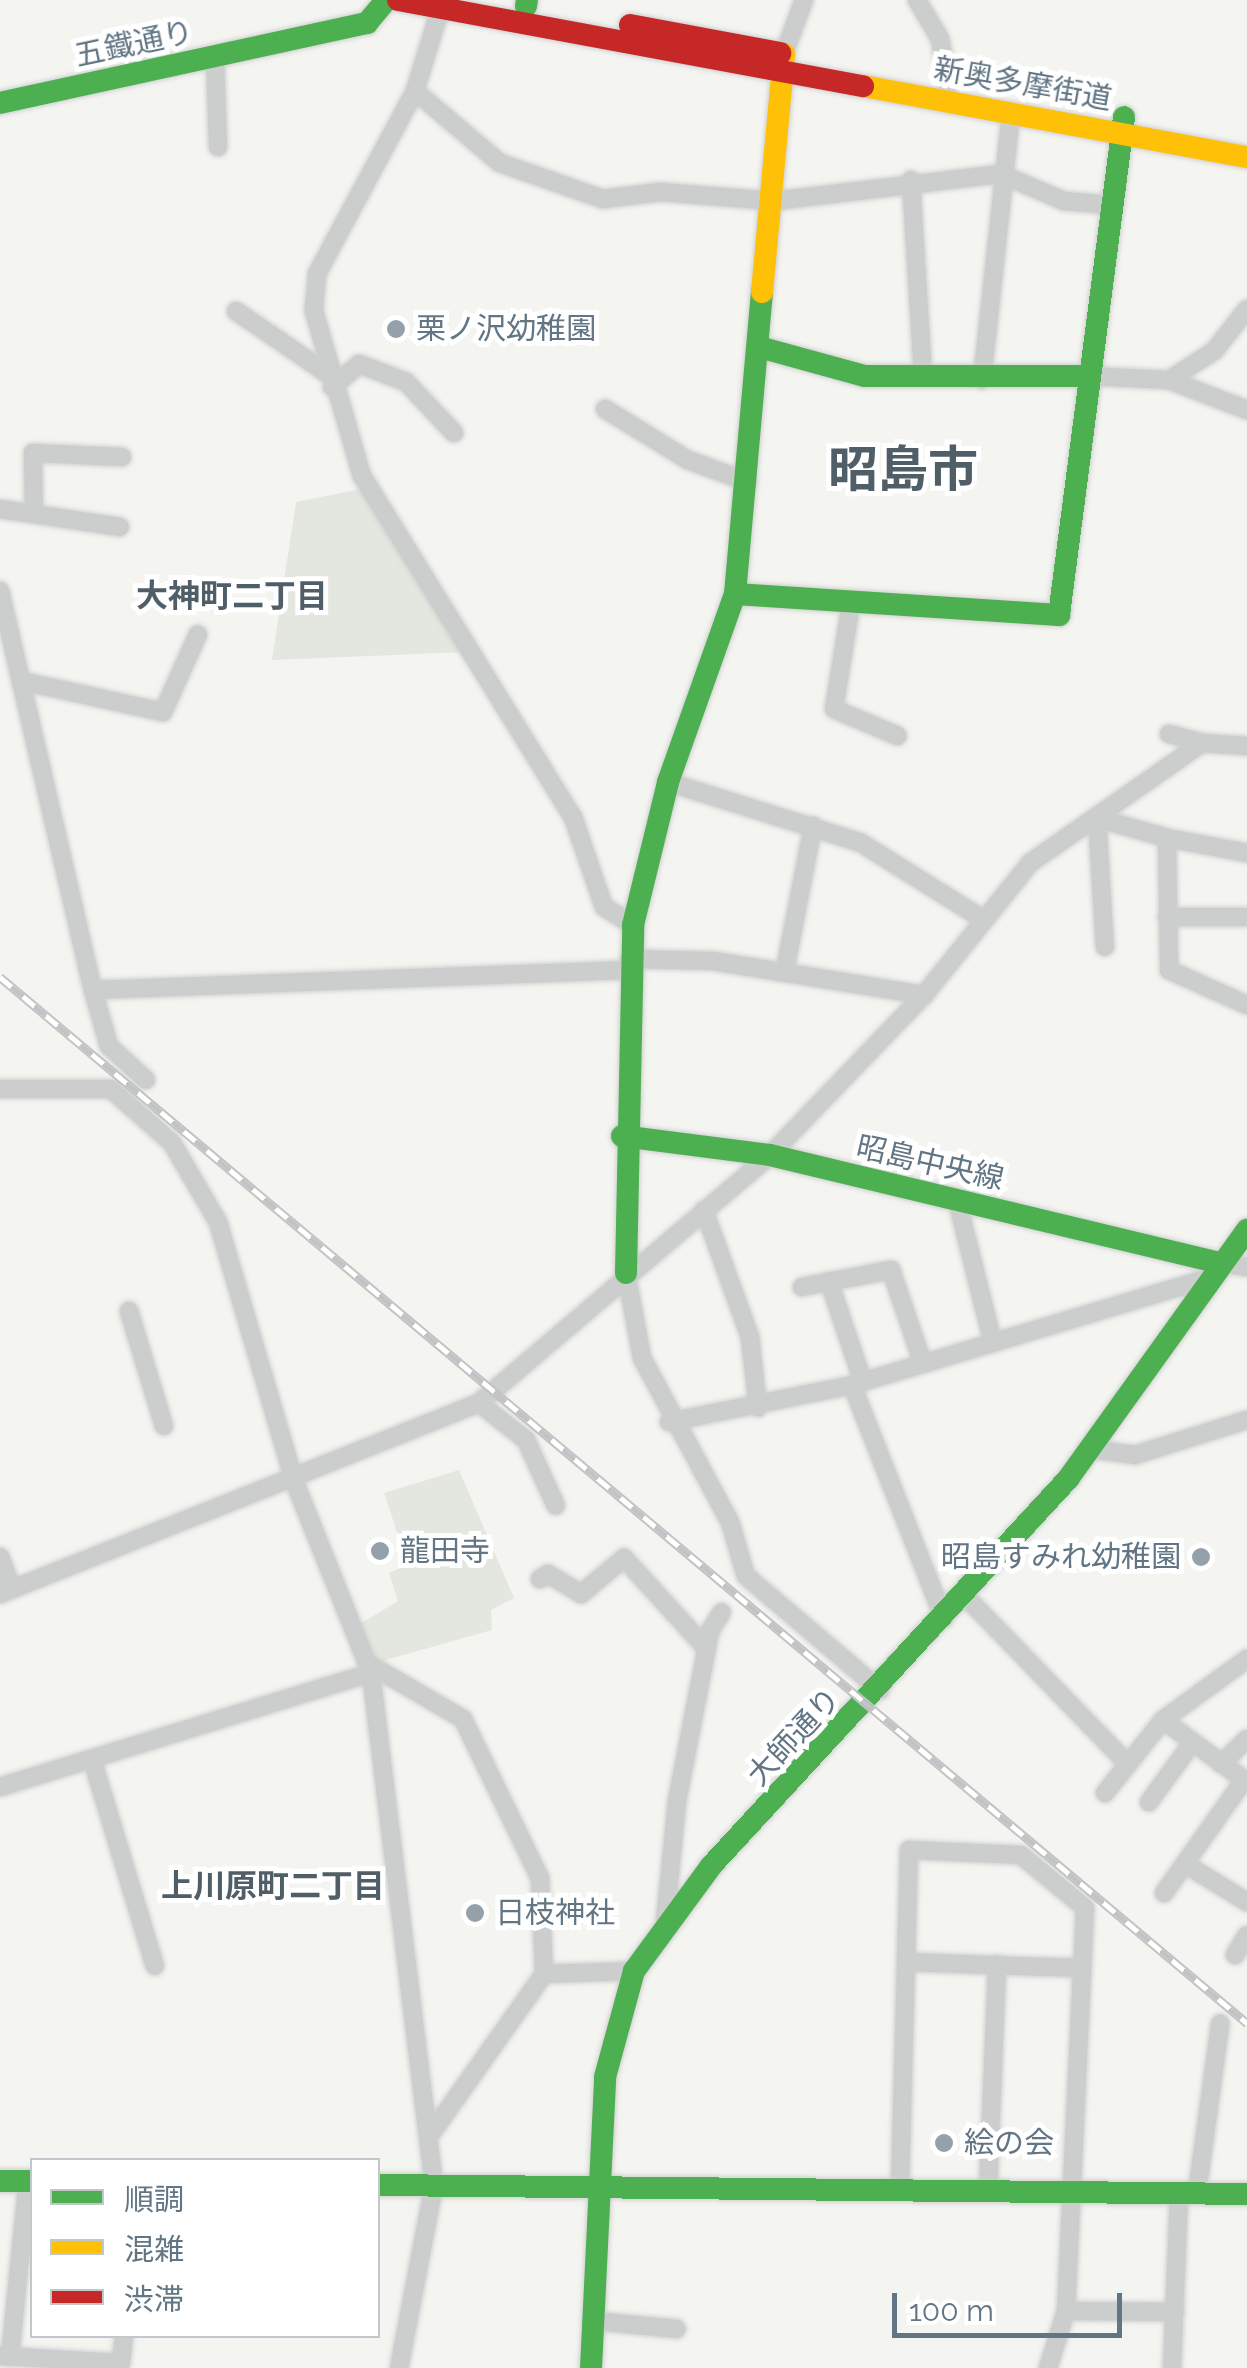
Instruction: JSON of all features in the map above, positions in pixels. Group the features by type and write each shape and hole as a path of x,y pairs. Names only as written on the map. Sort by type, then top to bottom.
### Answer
{"street":[{"name":"五鐵通り","path":"0,103 366,23 386,0"},
{"path":"398,0 443,4 786,64 948,84 1122,125 1247,140"},
{"path":"491,0 526,3 786,64"},
{"path":"804,0 786,64 735,594 668,782 633,925 622,1136 626,1273 642,1358 670,1422 730,1522 746,1576 880,1690"},
{"path":"917,0 940,38 948,84"},
{"path":"443,4 415,91 317,274 330,381 362,476 573,817 604,907 633,925"},
{"path":"215,57 218,146"},
{"name":"新奥多摩街道","path":"786,64 1011,113 1122,125 1247,157"},
{"path":"415,91 476,148 580,195 774,201 912,180 1002,174 1064,201 1111,205"},
{"path":"982,380 1011,113"},
{"path":"735,594 1059,615 1122,125"},
{"path":"912,180 923,378"},
{"path":"1169,380 1214,351 1247,310"},
{"path":"236,311 330,381"},
{"path":"760,347 864,376 1169,380 1247,410"},
{"path":"330,381 360,364 406,382 454,433"},
{"path":"605,409 688,460 748,482"},
{"path":"34,513 33,453 122,457"},
{"path":"0,509 120,527"},
{"path":"0,590 26,682 93,990 109,1046 146,1080"},
{"path":"851,603 834,709 898,736"},
{"path":"26,682 164,712 198,634"},
{"path":"1169,734 1202,743 1247,746"},
{"path":"0,1556 6,1592 295,1473 480,1403 626,1273 770,1155 924,995 981,918 1030,863 1202,743"},
{"path":"668,782 861,843 981,918"},
{"path":"1097,818 1168,838 1247,853"},
{"path":"1097,818 1104,947"},
{"path":"785,970 813,826"},
{"path":"1168,838 1167,917 1176,978 1247,1005"},
{"path":"1167,917 1247,917"},
{"path":"93,990 570,979 628,964 785,970 924,995"},
{"path":"0,1089 111,1090 172,1143 218,1222 295,1473 369,1668 434,2185 399,2368"},
{"name":"昭島中央線","path":"622,1136 770,1155 958,1200 1216,1270"},
{"path":"958,1200 992,1343"},
{"path":"704,1210 750,1337 758,1408"},
{"name":"大師通り","path":"591,2368 605,2077 634,1971 665,1922 965,1596 1090,1449 1247,1230"},
{"path":"670,1422 758,1408 857,1384 1216,1270 1247,1267"},
{"path":"802,1287 891,1270 923,1364"},
{"path":"829,1280 857,1384 944,1618"},
{"path":"128,1312 159,1420"},
{"path":"480,1403 526,1440 556,1506"},
{"path":"1090,1449 1135,1456 1247,1420"},
{"path":"540,1579 548,1574 581,1594 624,1558 706,1648"},
{"path":"965,1596 1128,1764"},
{"path":"665,1922 706,1648 722,1612"},
{"path":"1104,1793 1163,1720 1247,1659"},
{"path":"0,1787 369,1668 463,1719 540,1878 544,1974 428,2138"},
{"path":"1163,1720 1245,1781 1164,1894"},
{"path":"1221,1764 1247,1739"},
{"path":"1149,1802 1192,1742"},
{"path":"92,1758 155,1966"},
{"path":"900,2189 909,1850 1020,1855 1084,1908 1068,2191 1066,2310 1048,2368"},
{"path":"1185,1864 1247,1902"},
{"path":"1236,1955 1247,1935"},
{"path":"906,1962 1081,1968"},
{"path":"988,2190 997,1964"},
{"path":"544,1974 634,1971"},
{"path":"1172,2368 1188,2192 1220,2024"},
{"path":"0,2181 30,2181 5,2356 120,2363 124,2338"},
{"path":"380,2185 1247,2194"},
{"path":"1066,2310 1175,2312"},
{"path":"593,2321 677,2329"}],"shaded area":[{"path":"366,488 466,652 272,660 296,502"},
{"path":"459,1470 514,1598 491,1610 492,1630 382,1661 368,1656 358,1625 398,1601 389,1573 408,1565 384,1493"}],"railway":[{"path":"0,977 1247,2023"}],"traffic: fast":[{"path":"0,103 367,23 386,0"},
{"path":"526,6 527,0"},
{"path":"735,594 1059,615 1124,117"},
{"path":"626,1273 633,925 668,782 735,594 762,292"},
{"path":"759,347 865,376 1088,376"},
{"path":"622,1136 770,1155 1221,1263"},
{"path":"591,2368 605,2077 634,1971 711,1866 1068,1479 1247,1230"},
{"path":"0,2181 30,2181"},
{"path":"380,2185 1247,2194"}],"traffic: slow":[{"path":"762,292 784,54"},
{"path":"863,86 1247,157"}],"traffic: jam":[{"path":"398,0 863,86"},
{"path":"630,25 780,53"}],"place":[{"name":"栗ノ沢幼稚園","path":"396,329"},
{"name":"龍田寺","path":"380,1551"},
{"name":"昭島すみれ幼稚園","path":"1201,1557"},
{"name":"日枝神社","path":"475,1913"},
{"name":"絵の会","path":"944,2143"}],"district":[{"name":"昭島市","path":"903,470"},
{"name":"大神町二丁目","path":"232,596"},
{"name":"上川原町二丁目","path":"273,1886"}]}
